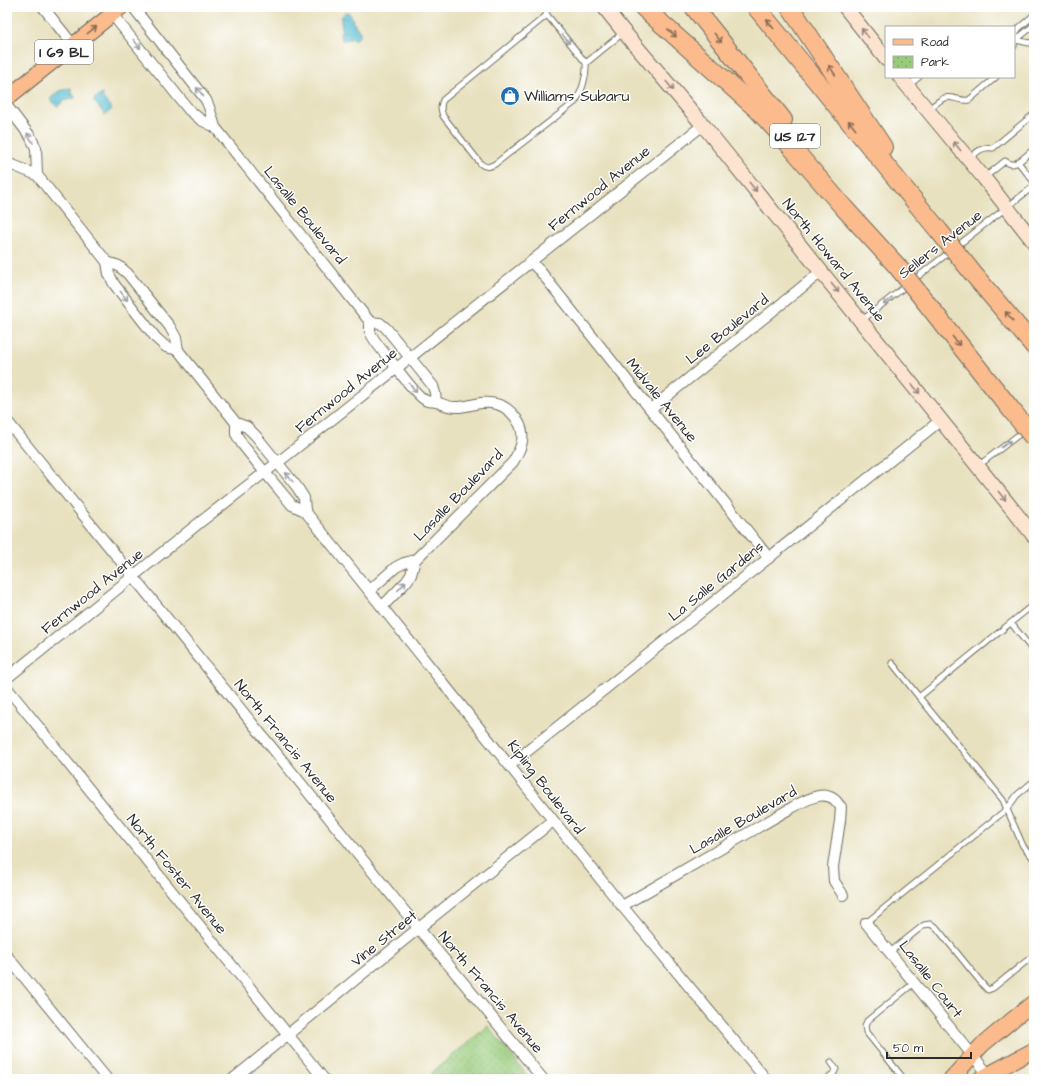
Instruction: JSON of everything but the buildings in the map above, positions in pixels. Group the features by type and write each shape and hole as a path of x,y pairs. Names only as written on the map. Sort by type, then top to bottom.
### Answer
{"highway":[{"path":"643,7 757,109 782,134 845,209 897,266"},
{"name":"US 127","path":"694,7 1034,438"},
{"path":"756,7 975,276 1034,346"},
{"path":"790,7 939,231"}],"main road":[{"name":"I 69 BL","path":"7,98 116,10"},
{"path":"951,1079 972,1054 1034,1002"},
{"path":"987,1078 1034,1050"}],"street":[{"path":"43,7 73,44"},
{"name":"Lasalle Boulevard","path":"133,7 206,100 216,127 370,322 370,331 373,337 396,368 420,396 427,402 436,402 446,406 457,407 482,403 495,403 507,408 515,416 521,427 523,438 520,451 513,462 415,560 396,567 370,591"},
{"name":"North Howard Avenue","path":"604,7 703,125 1034,536"},
{"path":"845,7 885,58"},
{"name":"Lasalle Boulevard","path":"116,10 189,110 201,120 216,127"},
{"path":"904,82 1033,238"},
{"path":"7,106 30,136 36,148 38,175 7,162"},
{"name":"Fernwood Avenue","path":"7,678 703,125"},
{"name":"Kipling Boulevard","path":"38,175 107,262 109,274 114,284 156,338 166,347 178,350"},
{"name":"Kipling Boulevard","path":"107,262 119,266 128,274 170,327 176,338 178,350 236,423 247,427 256,436 297,487 304,498 305,511"},
{"name":"Midvale Avenue","path":"531,262 540,271 651,409 769,558"},
{"name":"Lee Boulevard","path":"651,409 822,272"},
{"name":"Lasalle Boulevard","path":"370,322 380,323 386,328 432,386 436,393 436,402"},
{"name":"La Salle Gardens","path":"510,765 941,420"},
{"name":"North Francis Avenue","path":"7,421 419,929 543,1079"},
{"name":"Kipling Boulevard","path":"236,423 236,434 265,473 292,505 305,511 510,765 553,821 766,1079"},
{"name":"Lasalle Boulevard","path":"382,607 411,575 415,560"},
{"name":"North Foster Avenue","path":"7,688 324,1079"},
{"name":"Lasalle Boulevard","path":"622,906 814,796 827,796 834,800 841,808 833,867 834,881 843,895"},
{"name":"Vine Street","path":"233,1079 553,821"},
{"name":"Lasalle Court","path":"866,922 972,1054 987,1078"},
{"path":"7,956 107,1079"}],"lane":[{"path":"544,7 547,15 586,63 587,70 579,96 575,102 495,164 488,167 484,166 443,116 441,105 443,100 547,15"},
{"path":"1015,43 1016,33 1019,28 1034,15"},
{"path":"1016,40 1034,25"},
{"path":"586,63 624,32"},
{"path":"1016,40 1029,43 1034,41"},
{"path":"904,82 916,78"},
{"path":"928,110 943,98 947,97 965,101 969,100 995,78"},
{"path":"968,160 981,149 987,147 993,148 1034,114"},
{"path":"984,178 1005,161 1009,164 1018,162 1034,148"},
{"path":"1018,162 1034,182"},
{"name":"Sellers Avenue","path":"861,321 1034,186"},
{"path":"977,466 1034,423"},
{"path":"919,697 1034,604"},
{"path":"1010,623 1034,652"},
{"path":"892,663 1003,800 1023,846 1034,859"},
{"path":"866,922 1007,809 1017,794 1034,781"},
{"path":"890,952 924,925 930,924 936,927 988,990 993,988 1034,955"},
{"path":"904,1079 866,1032 865,1026 867,1021 914,983"},
{"path":"827,1079 836,1070 831,1062"}],"green space":[{"path":"488,1026 530,1079 436,1079 431,1073"}],"water":[{"path":"346,12 352,17 353,22 360,32 360,36 356,39 342,40 340,37 342,28 341,17"},
{"path":"71,88 72,95 74,95 75,98 64,101 57,107 50,99 59,91"},
{"path":"102,94 102,97 112,109 105,115 93,100"}],"place":[{"name":"Williams Subaru","path":"510,96"}]}
